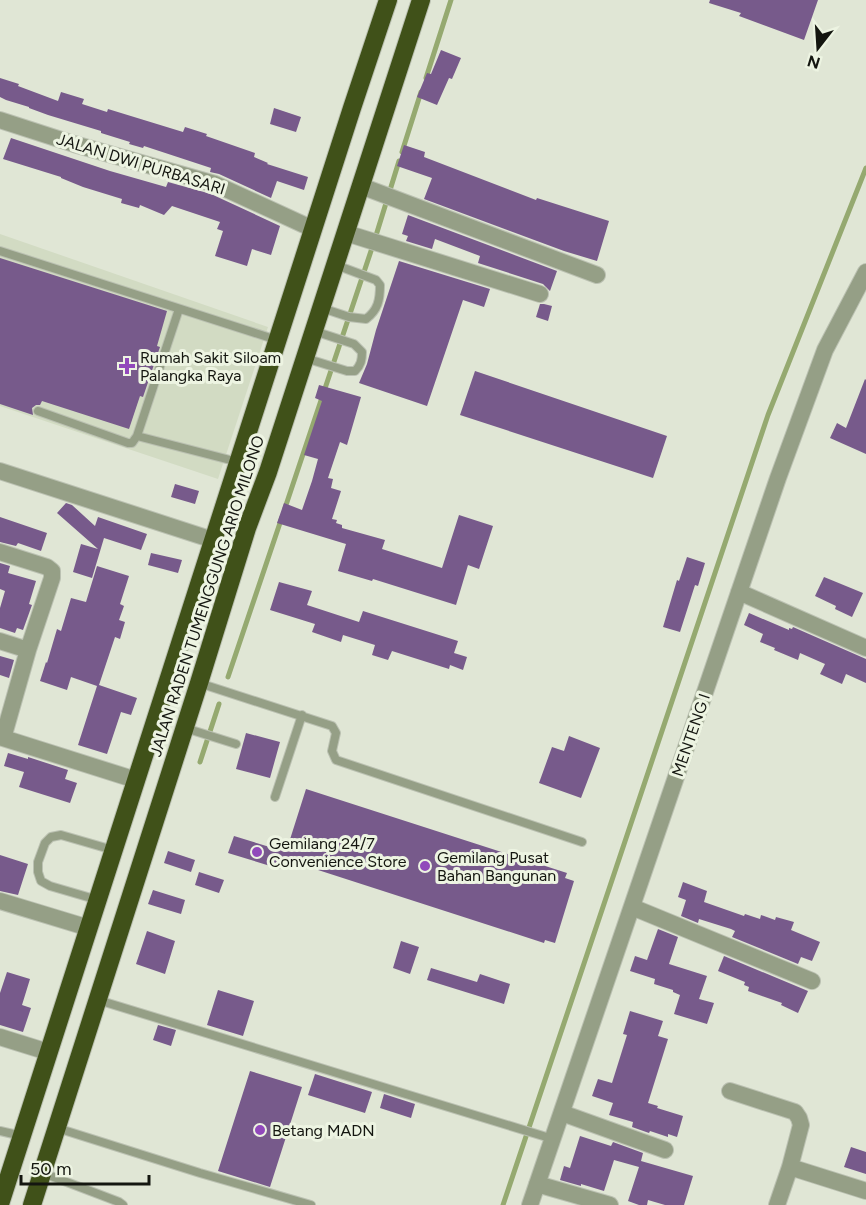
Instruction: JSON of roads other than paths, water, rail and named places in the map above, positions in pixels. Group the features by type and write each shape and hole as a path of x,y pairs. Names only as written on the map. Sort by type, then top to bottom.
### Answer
{"highway":[{"name":"JALAN RADEN TUMENGGUNG ARIO MILONO","path":"0,1204 388,0"},
{"name":"JALAN RADEN TUMENGGUNG ARIO MILONO","path":"32,1205 247,528 268,472 421,0"},
{"path":"239,463 268,472"}],"street":[{"name":"JALAN DWI PURBASARI","path":"0,120 74,144 215,184 313,229"},
{"path":"361,186 597,275"},
{"path":"346,233 540,294"},
{"name":"MENTENG I","path":"530,1205 778,478 825,350 866,272"},
{"path":"0,471 213,540"},
{"path":"0,552 47,567 52,571 52,578 1,737 136,780"},
{"path":"739,592 866,648"},
{"path":"0,641 28,650"},
{"path":"0,901 89,928"},
{"path":"632,907 812,981"},
{"path":"0,1037 48,1052"},
{"path":"730,1091 795,1112 799,1118 801,1125 777,1205"},
{"path":"562,1113 664,1150"},
{"path":"790,1167 866,1191"},
{"path":"537,1184 610,1205"}],"lane":[{"path":"0,251 277,340"},
{"path":"322,308 349,317 366,319 374,314 380,297 380,285 376,280 336,265"},
{"path":"38,411 132,443 137,436 179,309"},
{"path":"305,358 347,371 355,371 360,366 362,352 354,344 314,331"},
{"path":"137,436 239,463"},
{"path":"199,683 332,726 336,733 332,751 336,760 582,842"},
{"path":"275,797 302,716"},
{"path":"185,728 236,744"},
{"path":"98,900 50,886 41,881 38,862 45,843 51,837 61,835 113,850"},
{"path":"98,1000 553,1139"},
{"path":"57,1128 311,1205"},
{"path":"0,1131 22,1136"},
{"path":"42,1173 123,1205"}],"waterway":[{"path":"426,78 451,0"},
{"path":"402,152 421,92"},
{"path":"285,508 399,161"},
{"path":"503,1205 768,415 866,168"},
{"path":"228,677 282,517"},
{"path":"200,762 219,704"}],"place":[{"name":"Rumah Sakit Siloam Palangka Raya","path":"127,366"},
{"name":"Gemilang 24/7 Convenience Store","path":"257,852"},
{"name":"Gemilang Pusat Bahan Bangunan","path":"425,866"},
{"name":"Betang MADN","path":"260,1130"}]}
